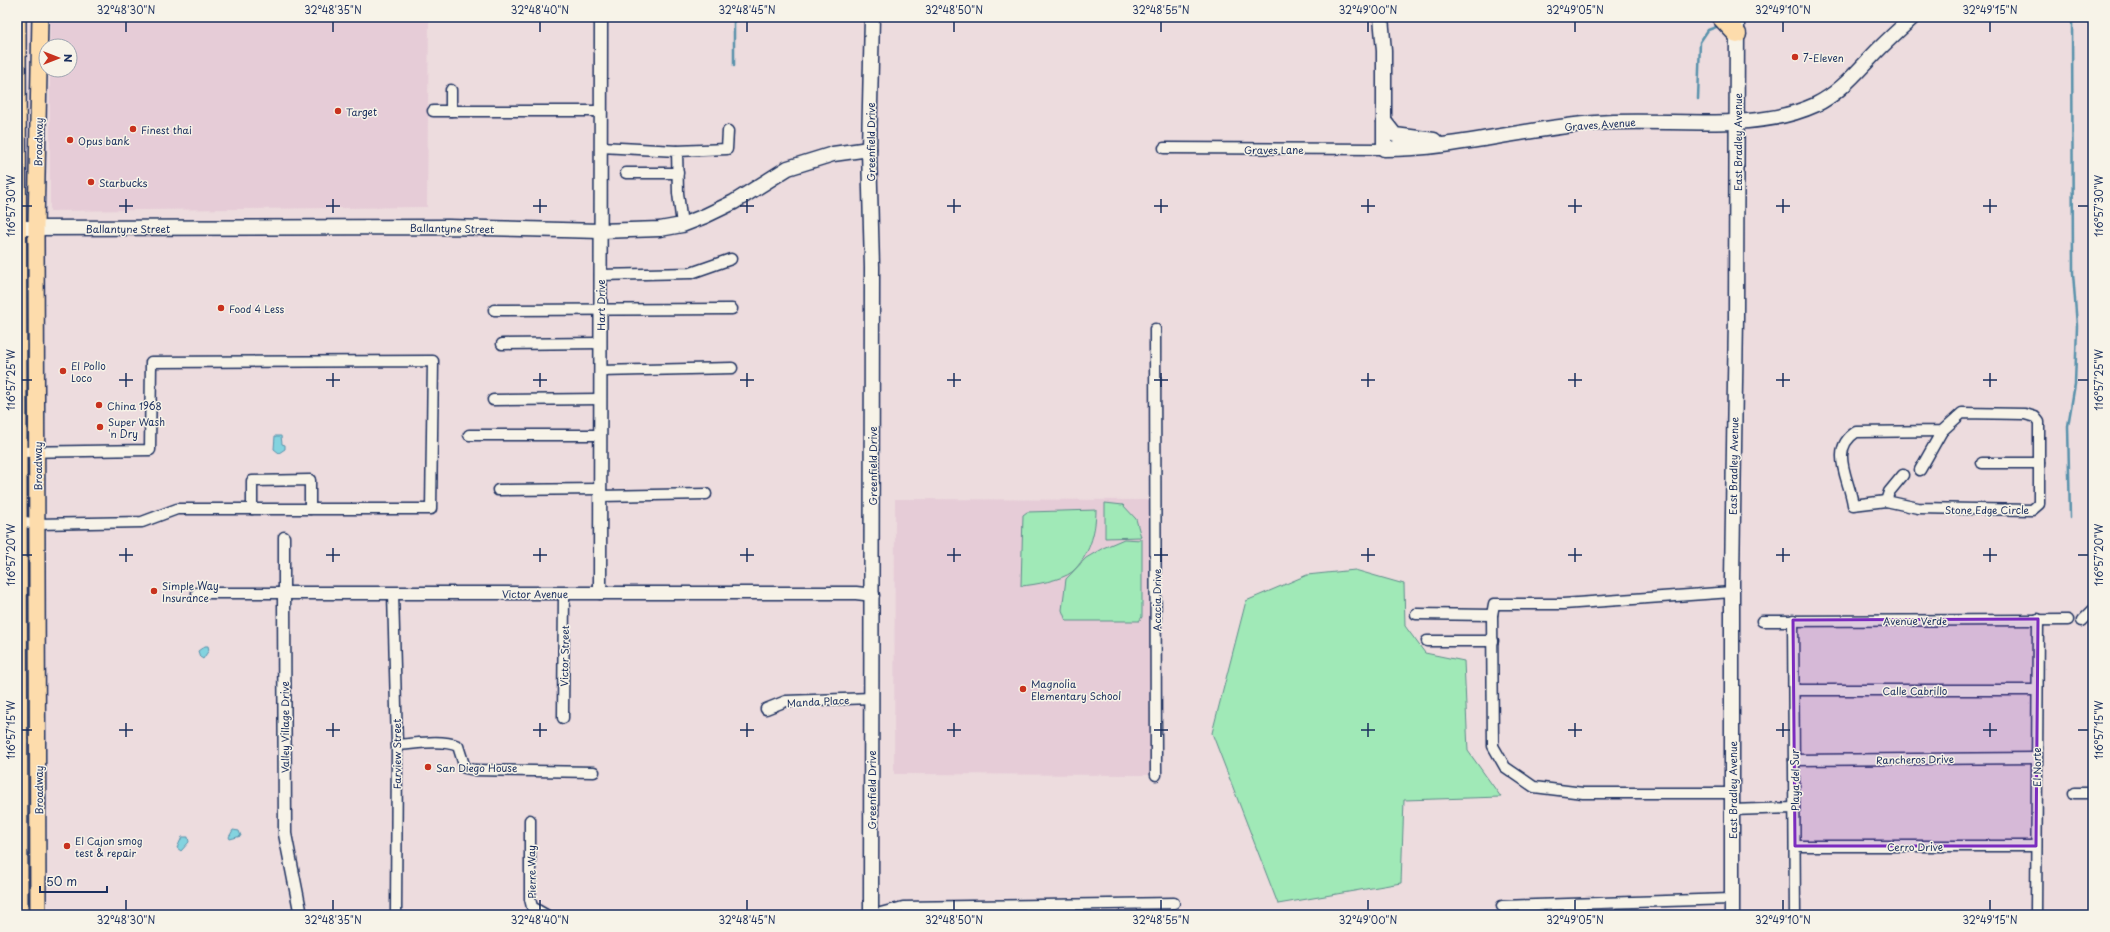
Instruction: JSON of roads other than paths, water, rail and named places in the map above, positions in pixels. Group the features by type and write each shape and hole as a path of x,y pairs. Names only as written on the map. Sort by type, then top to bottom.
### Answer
{"highway":[{"path":"1722,17 1737,26"}],"main road":[{"name":"Broadway","path":"18,17 18,784 20,915"},
{"name":"Broadway","path":"38,915 36,228 40,17"},
{"name":"Greenfield Drive","path":"872,17 869,149 872,267 872,915"},
{"path":"1381,17 1384,36 1384,149"},
{"name":"Graves Avenue","path":"1384,149 1440,147 1531,131 1597,122 1738,122 1783,117 1820,102 1845,83 1913,17"},
{"name":"East Bradley Avenue","path":"1732,915 1732,592 1738,122 1737,26"},
{"path":"1384,121 1395,135 1434,140 1440,147"},
{"name":"Ballantyne Street","path":"18,228 454,227 600,231 660,229 682,224 705,216 734,202 788,168 833,154 869,149"}],"street":[{"name":"Hart Drive","path":"600,593 601,17"},
{"path":"451,90 451,111"},
{"path":"433,111 601,111"},
{"path":"600,147 677,151 727,149 728,131"},
{"name":"Graves Lane","path":"1164,148 1384,149"},
{"path":"677,151 682,224"},
{"path":"626,173 678,172"},
{"path":"600,275 691,273 731,258"},
{"path":"494,310 732,309"},
{"name":"Acacia Drive","path":"1156,329 1156,775"},
{"path":"502,344 600,343"},
{"path":"19,452 37,450 150,450 151,362 433,361 431,509 178,509 142,522 37,524 19,521"},
{"path":"600,371 732,368"},
{"path":"493,400 600,399"},
{"name":"Stone Edge Circle","path":"1886,501 1912,507 2032,510 2039,504 2039,422 2035,417 2025,414 1962,413 1942,431 1920,470"},
{"path":"1903,475 1889,492 1886,501 1853,506 1843,468 1843,444 1847,438 1856,432 1942,431"},
{"path":"469,435 600,435"},
{"path":"1982,463 2039,463"},
{"path":"252,509 252,480 310,480 310,509"},
{"path":"498,490 706,494"},
{"name":"Valley Village Drive","path":"284,537 285,834 301,915"},
{"path":"1732,592 1578,603 1494,604 1492,615 1493,746 1505,767 1534,787 1583,793 1732,793"},
{"name":"Farview Street","path":"393,593 397,745 396,915"},
{"name":"Victor Street","path":"563,718 564,593"},
{"name":"Victor Avenue","path":"197,594 856,593 873,595"},
{"path":"2082,621 2093,610"},
{"path":"1416,614 1492,615"},
{"name":"El Norte","path":"2036,915 2038,619"},
{"name":"Playa del Sur","path":"1793,620 1795,915"},
{"name":"Avenue Verde","path":"1762,621 2068,620"},
{"path":"1427,641 1493,641"},
{"name":"Calle Cabrillo","path":"1794,690 2037,690"},
{"name":"Manda Place","path":"766,709 786,701 872,698"},
{"path":"397,745 439,742 452,744 458,746 464,768 475,770 594,772"},
{"name":"Rancheros Drive","path":"1794,760 2036,758"},
{"path":"18,784 38,783"},
{"path":"2074,793 2093,793"},
{"path":"1732,810 1794,808"},
{"name":"Pierre Way","path":"530,820 530,899 532,907 546,915"},
{"name":"Cerro Drive","path":"1795,846 2036,846"},
{"path":"1502,906 1732,899"},
{"path":"872,915 903,907 1174,903"}],"water":[{"path":"275,436 281,436 282,444 285,445 285,449 279,453 274,449"},
{"path":"205,646 208,646 209,650 203,659 200,657 198,651"},
{"path":"233,830 239,831 241,836 230,839 229,837"},
{"path":"182,837 188,837 189,842 181,851 177,848"}],"waterway":[{"path":"734,17 734,66"},
{"path":"1750,21 1765,17"},
{"path":"2070,518 2068,426 2075,384 2077,326 2073,273 2072,17"},
{"path":"1698,99 1700,42 1708,30 1716,27"}],"place":[{"name":"7-Eleven","path":"1795,57"},
{"name":"Target","path":"338,111"},
{"name":"Finest thai","path":"133,129"},
{"name":"Opus bank","path":"70,140"},
{"name":"Starbucks","path":"91,182"},
{"name":"Food 4 Less","path":"221,308"},
{"name":"El Pollo Loco","path":"63,371"},
{"name":"China 1968","path":"99,405"},
{"name":"Super Wash 'n Dry","path":"100,427"},
{"name":"Simple Way Insurance","path":"154,591"},
{"name":"Magnolia Elementary School","path":"1023,689"},
{"name":"San Diego House","path":"428,767"},
{"name":"El Cajon smog test & repair","path":"67,846"}]}
